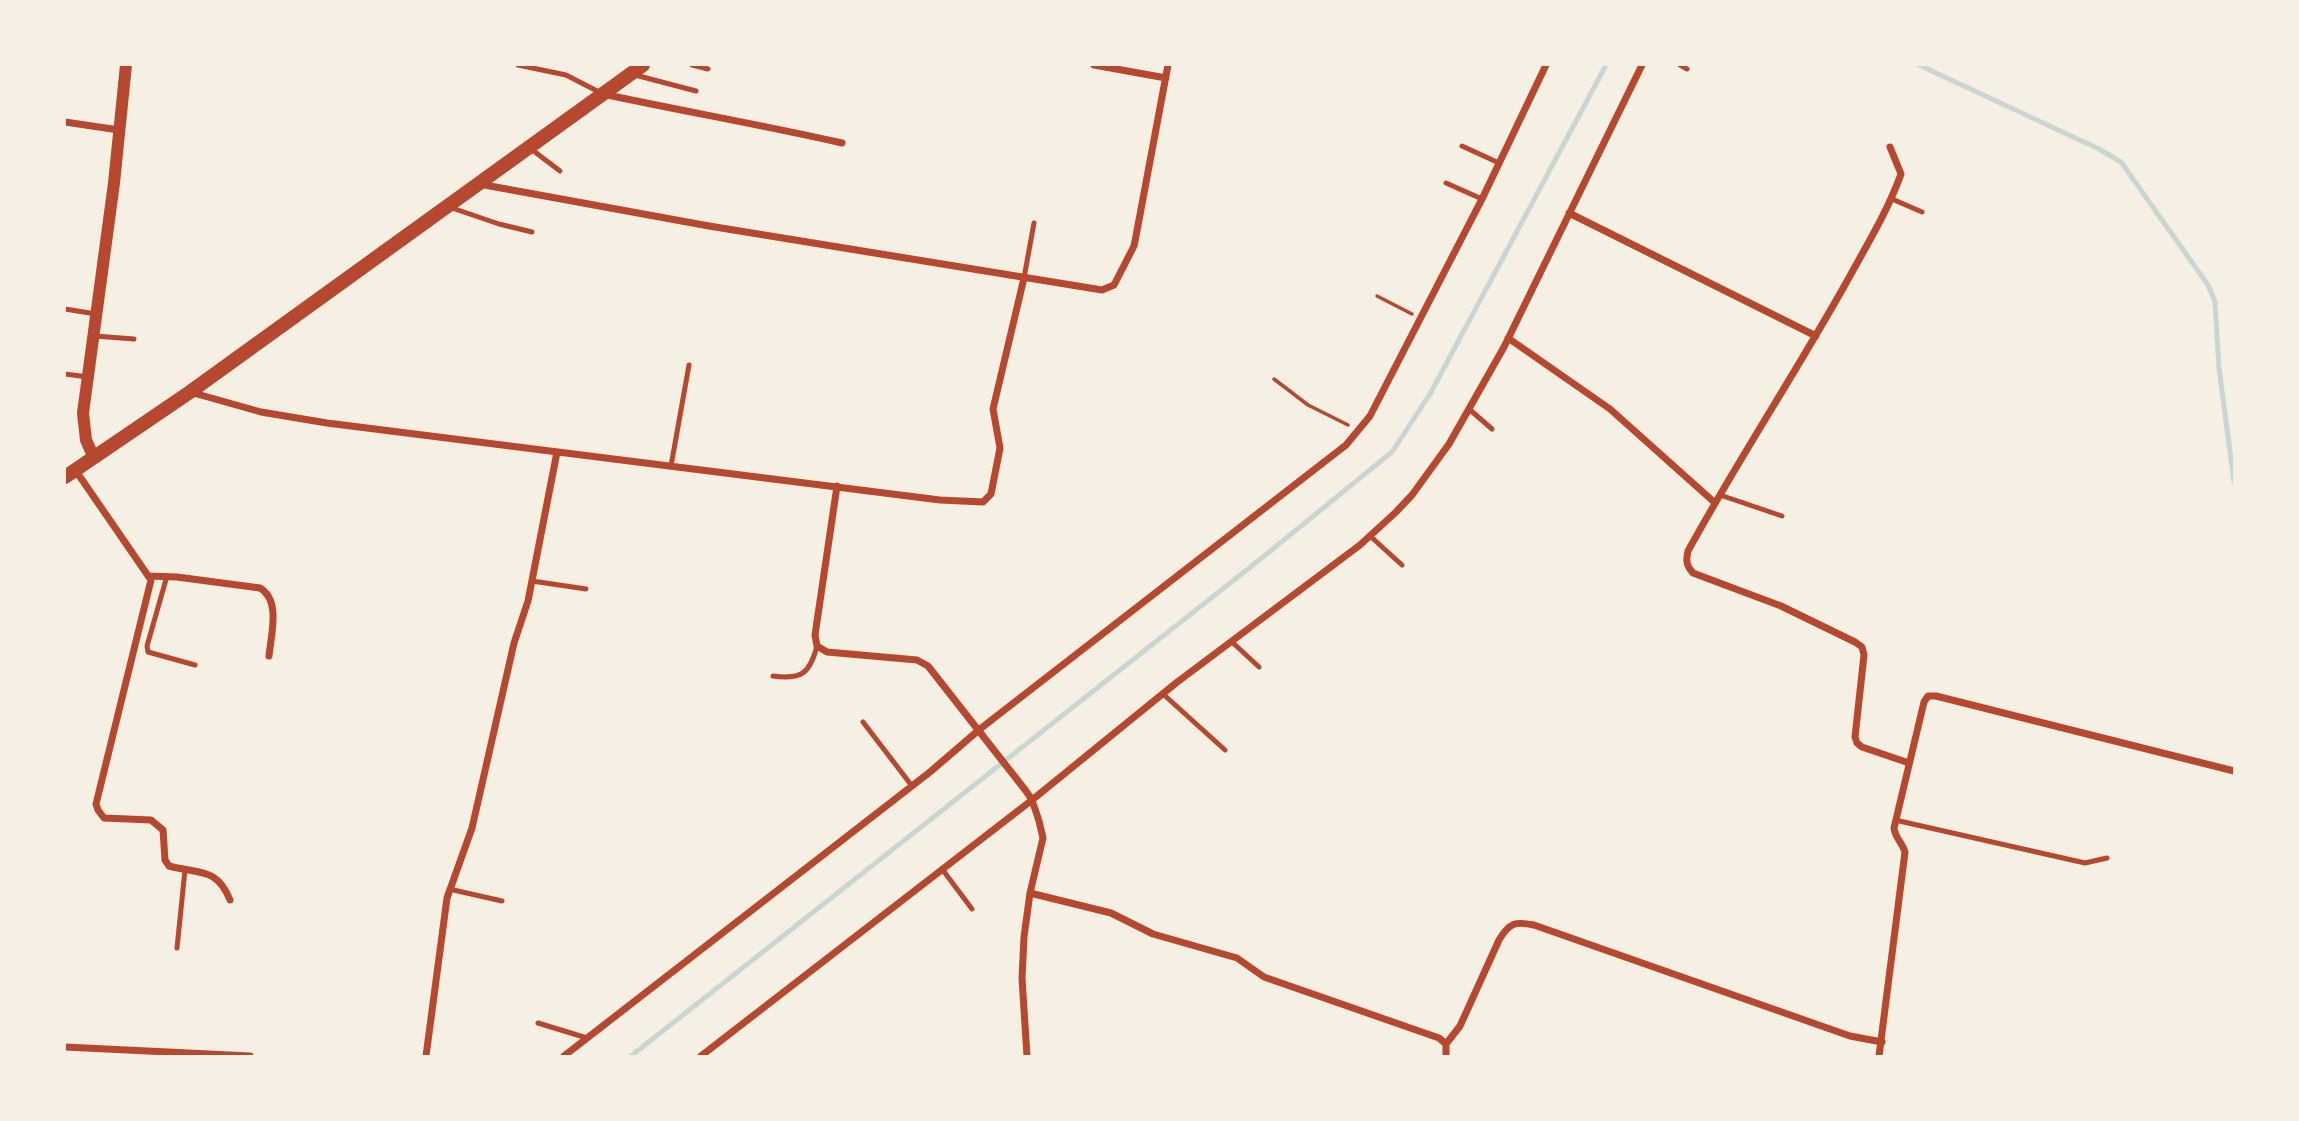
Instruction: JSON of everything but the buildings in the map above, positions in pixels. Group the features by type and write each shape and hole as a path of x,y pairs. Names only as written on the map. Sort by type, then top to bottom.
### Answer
{"main road":[{"path":"70,474 190,392 637,69"}],"street":[{"path":"94,458 83,426 126,65"},
{"path":"1094,65 1166,78"},
{"path":"478,184 709,226 1102,290 1114,285 1134,246 1168,65"},
{"path":"564,1056 982,732 1339,451 1359,431 1370,416 1482,199 1546,65"},
{"path":"701,1056 1032,800 1163,694 1370,536 1412,495 1449,444 1508,338 1642,65"},
{"path":"602,94 842,143"},
{"path":"65,122 119,130"},
{"path":"1890,147 1901,174 1892,199 1816,336 1714,502 1686,559 1688,568 1693,573 1781,606 1862,647 1864,655 1855,737 1857,743 1909,763"},
{"path":"1569,214 1816,336"},
{"path":"190,392 261,412 327,423 940,500 983,502 991,494 1000,448 993,409 1024,278"},
{"path":"1508,338 1610,409 1714,502"},
{"path":"426,1056 447,898 472,828 514,643 528,601 557,452"},
{"path":"70,474 151,580 96,804 104,818 151,820 163,830 164,860 169,866 216,877 224,886 230,900"},
{"path":"837,486 815,635 817,646 827,652 922,662 934,672 982,732 1032,800 1043,838 1030,893 1024,937 1022,978 1027,1056"},
{"path":"149,576 260,588 268,592 272,616 269,656"},
{"path":"1879,1056 1905,852 1895,837 1895,820 1924,702 1928,696 2234,771"},
{"path":"1030,893 1111,913 1153,934 1237,958 1264,977 1439,1038 1446,1044"},
{"path":"1446,1056 1446,1044 1460,1026 1499,940 1507,926 1518,922 1534,925 1850,1036 1882,1042"},
{"path":"65,1047 250,1056"}],"lane":[{"path":"518,65 566,75 602,94"},
{"path":"692,65 708,69"},
{"path":"1680,65 1687,69"},
{"path":"637,69 696,91"},
{"path":"1462,146 1499,163"},
{"path":"529,147 560,171"},
{"path":"1446,183 1482,199"},
{"path":"1892,199 1922,212"},
{"path":"447,206 532,232"},
{"path":"1024,278 1034,223"},
{"path":"65,309 96,314"},
{"path":"93,336 134,340"},
{"path":"671,466 689,365"},
{"path":"65,374 88,377"},
{"path":"1469,409 1492,429"},
{"path":"1720,495 1782,516"},
{"path":"1370,536 1402,565"},
{"path":"167,576 147,646 148,652 195,665"},
{"path":"531,581 586,589"},
{"path":"1232,642 1259,667"},
{"path":"774,676 786,677 805,672 812,665 817,646"},
{"path":"1163,694 1225,750"},
{"path":"863,722 912,786"},
{"path":"1895,820 2085,863 2107,858"},
{"path":"942,869 972,909"},
{"path":"177,948 185,870"},
{"path":"450,889 502,901"},
{"path":"538,1023 587,1038"}],"path":[{"path":"1377,296 1420,318"},
{"path":"1274,379 1308,405 1359,431"}],"waterway":[{"path":"631,1056 1392,452 1430,394 1606,65"},
{"path":"1919,65 2099,149 2121,162 2208,285 2215,302 2219,368 2234,482"}]}
